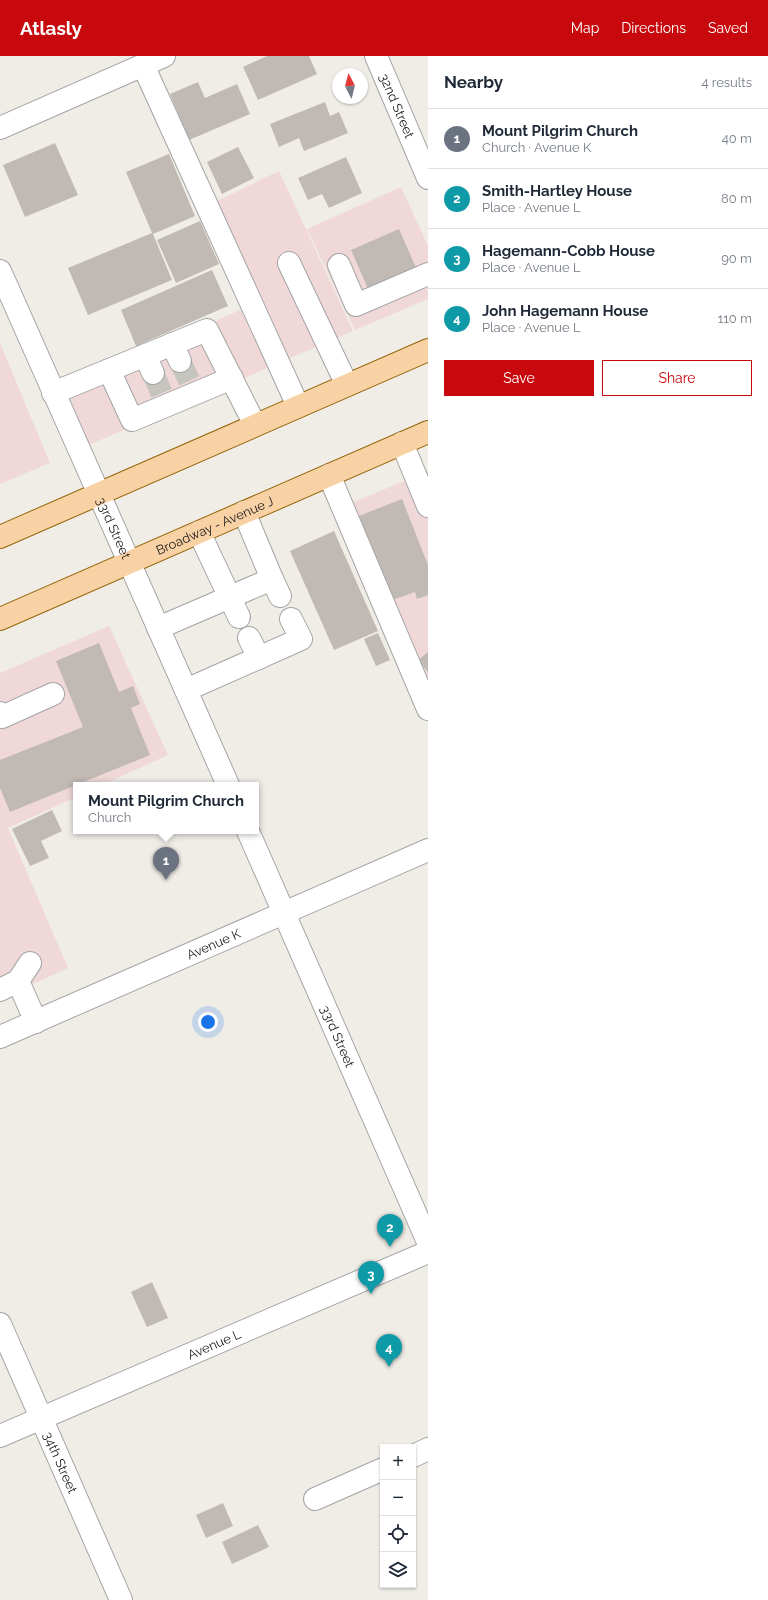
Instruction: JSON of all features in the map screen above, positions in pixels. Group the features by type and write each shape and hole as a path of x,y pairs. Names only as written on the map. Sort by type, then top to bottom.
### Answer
{"main road":[{"path":"0,537 428,350"},
{"name":"Broadway - Avenue J","path":"0,619 428,432"}],"street":[{"path":"0,128 164,56"},
{"name":"32nd Street","path":"376,56 428,178"},
{"path":"143,65 298,406"},
{"path":"289,263 347,385"},
{"path":"339,264 356,305 428,274"},
{"name":"33rd Street","path":"0,271 227,782"},
{"path":"53,393 109,370 149,364 176,353 208,330 255,425"},
{"path":"109,370 132,420 166,402 194,390 232,378"},
{"path":"402,443 428,505"},
{"path":"329,475 428,709"},
{"path":"158,628 234,607 276,588 244,512"},
{"path":"199,532 234,607"},
{"path":"186,690 301,639 291,619"},
{"path":"249,638 259,658"},
{"path":"0,713 2,717 53,694"},
{"name":"33rd Street","path":"249,834 428,1242"},
{"name":"Avenue K","path":"0,1038 428,850"},
{"path":"30,963 9,986 36,1022"},
{"name":"Avenue L","path":"0,1436 428,1252"},
{"name":"34th Street","path":"0,1324 121,1600"},
{"path":"416,1455 428,1450"},
{"path":"315,1499 380,1470"}],"shaded area":[{"path":"279,171 353,331 89,445 65,387 258,302 213,203"},
{"path":"401,187 428,246 428,299 355,330 307,229"},
{"path":"0,343 50,463 0,484"},
{"path":"428,471 428,677 423,679 349,504"},
{"path":"109,626 168,755 109,782 73,782 73,798 8,828 68,968 0,999 0,673"}],"building":[{"path":"267,56 309,56 317,74 258,100 243,67"},
{"path":"198,82 205,98 237,84 250,114 189,140 170,94"},
{"path":"325,102 330,116 339,112 348,133 304,151 299,138 279,147 270,124"},
{"path":"55,143 78,195 25,217 3,165"},
{"path":"238,147 254,178 222,194 207,162"},
{"path":"169,154 195,216 153,234 172,280 88,315 68,268 152,233 126,172"},
{"path":"346,157 362,193 329,208 322,194 308,200 298,178"},
{"path":"200,221 219,264 176,283 157,240"},
{"path":"399,229 417,270 369,291 351,250"},
{"path":"212,270 228,306 136,346 121,310"},
{"path":"402,499 428,565 428,595 417,599 415,592 392,600 359,516"},
{"path":"334,531 378,631 334,650 290,551"},
{"path":"378,633 390,660 376,666 364,639"},
{"path":"99,643 119,692 133,686 140,704 131,708 150,755 84,782 73,782 73,786 10,812 0,788 0,760 83,727 56,661"},
{"path":"428,652 428,672 418,660"},
{"path":"52,810 62,831 41,841 49,858 30,866 12,829"},
{"path":"152,1282 168,1318 147,1327 131,1292"},
{"path":"223,1503 233,1526 206,1538 196,1515"},
{"path":"258,1525 269,1547 232,1564 222,1542"}],"tunnel":[{"path":"180,361 192,387"},
{"path":"153,373 164,399"}],"place":[{"name":"Mount Pilgrim Church","path":"166,880"},
{"name":"Smith-Hartley House","path":"390,1247"},
{"name":"Hagemann-Cobb House","path":"371,1294"},
{"name":"John Hagemann House","path":"389,1367"}]}
